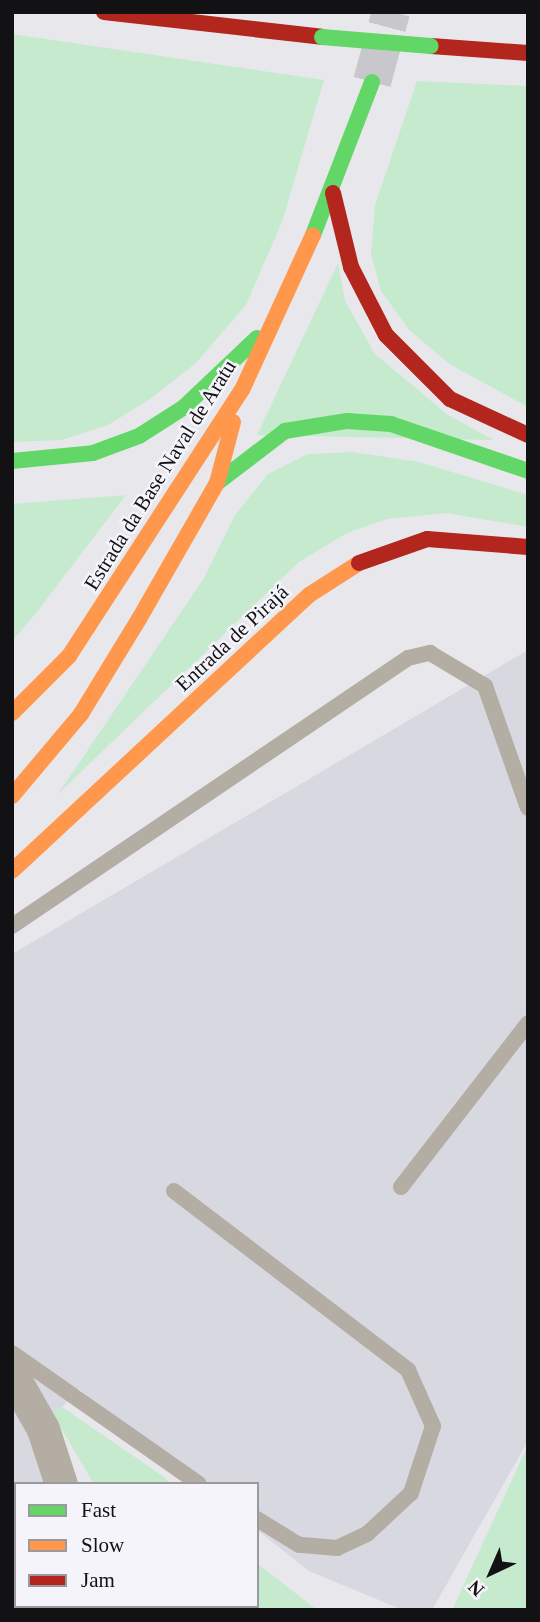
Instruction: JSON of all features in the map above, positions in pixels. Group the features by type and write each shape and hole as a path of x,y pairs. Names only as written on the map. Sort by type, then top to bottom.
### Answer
{"main road":[{"path":"104,12 322,37 528,52"},
{"name":"Estrada da Base Naval de Aratu","path":"12,713 69,656 242,390 333,193 372,82"},
{"path":"333,193 351,267 386,335 450,399 528,435"},
{"path":"12,461 93,453 139,436 183,408 271,324"},
{"path":"12,796 80,714 217,483 242,390"},
{"path":"217,483 285,432 346,421 391,424 528,471"},
{"name":"Entrada de Pirajá","path":"12,871 309,595 356,564 427,540 528,547"}],"street":[{"path":"12,1374 43,1429 60,1482"}],"lane":[{"path":"12,926 408,658 430,653 485,686 528,808"},
{"path":"401,1187 528,1023"},
{"path":"174,1191 408,1370 433,1426 411,1493 367,1534 337,1548 299,1545 259,1520"},
{"path":"12,1353 196,1482"}],"shaded area":[{"path":"528,650 528,1441 432,1610 403,1610 309,1571 259,1532 259,1482 196,1482 79,1389 31,1440 47,1482 14,1482 14,1608 80,1610 12,1610 12,954"}],"green space":[{"path":"12,34 324,80 282,222 246,305 196,363 150,399 108,425 62,440 12,442"},
{"path":"417,81 528,86 528,407 451,365 409,330 381,291 371,254 375,205"},
{"path":"338,263 345,301 375,354 448,415 494,440 257,435"},
{"path":"353,452 419,462 528,495 528,527 447,513 387,519 347,533 299,562 58,794 204,578 235,515 268,474 308,454"},
{"path":"126,495 36,613 12,641 12,504"},
{"path":"62,1407 169,1482 93,1482 52,1413"},
{"path":"528,1445 528,1610 452,1610"},
{"path":"259,1565 317,1610 143,1610 259,1608"}],"tunnel":[{"path":"372,82 391,12"}],"traffic: fast":[{"path":"322,37 431,46"},
{"path":"313,235 372,82"},
{"path":"12,461 93,453 139,436 183,408 257,338"},
{"path":"217,483 285,431 347,421 391,424 528,471"}],"traffic: slow":[{"path":"12,713 69,656 242,390 313,235"},
{"path":"12,796 81,714 139,619 217,483 233,422"},
{"path":"12,871 309,595 359,563"}],"traffic: jam":[{"path":"104,12 322,37"},
{"path":"431,46 528,53"},
{"path":"333,193 351,267 386,335 450,399 528,435"},
{"path":"359,563 427,539 528,547"}]}
